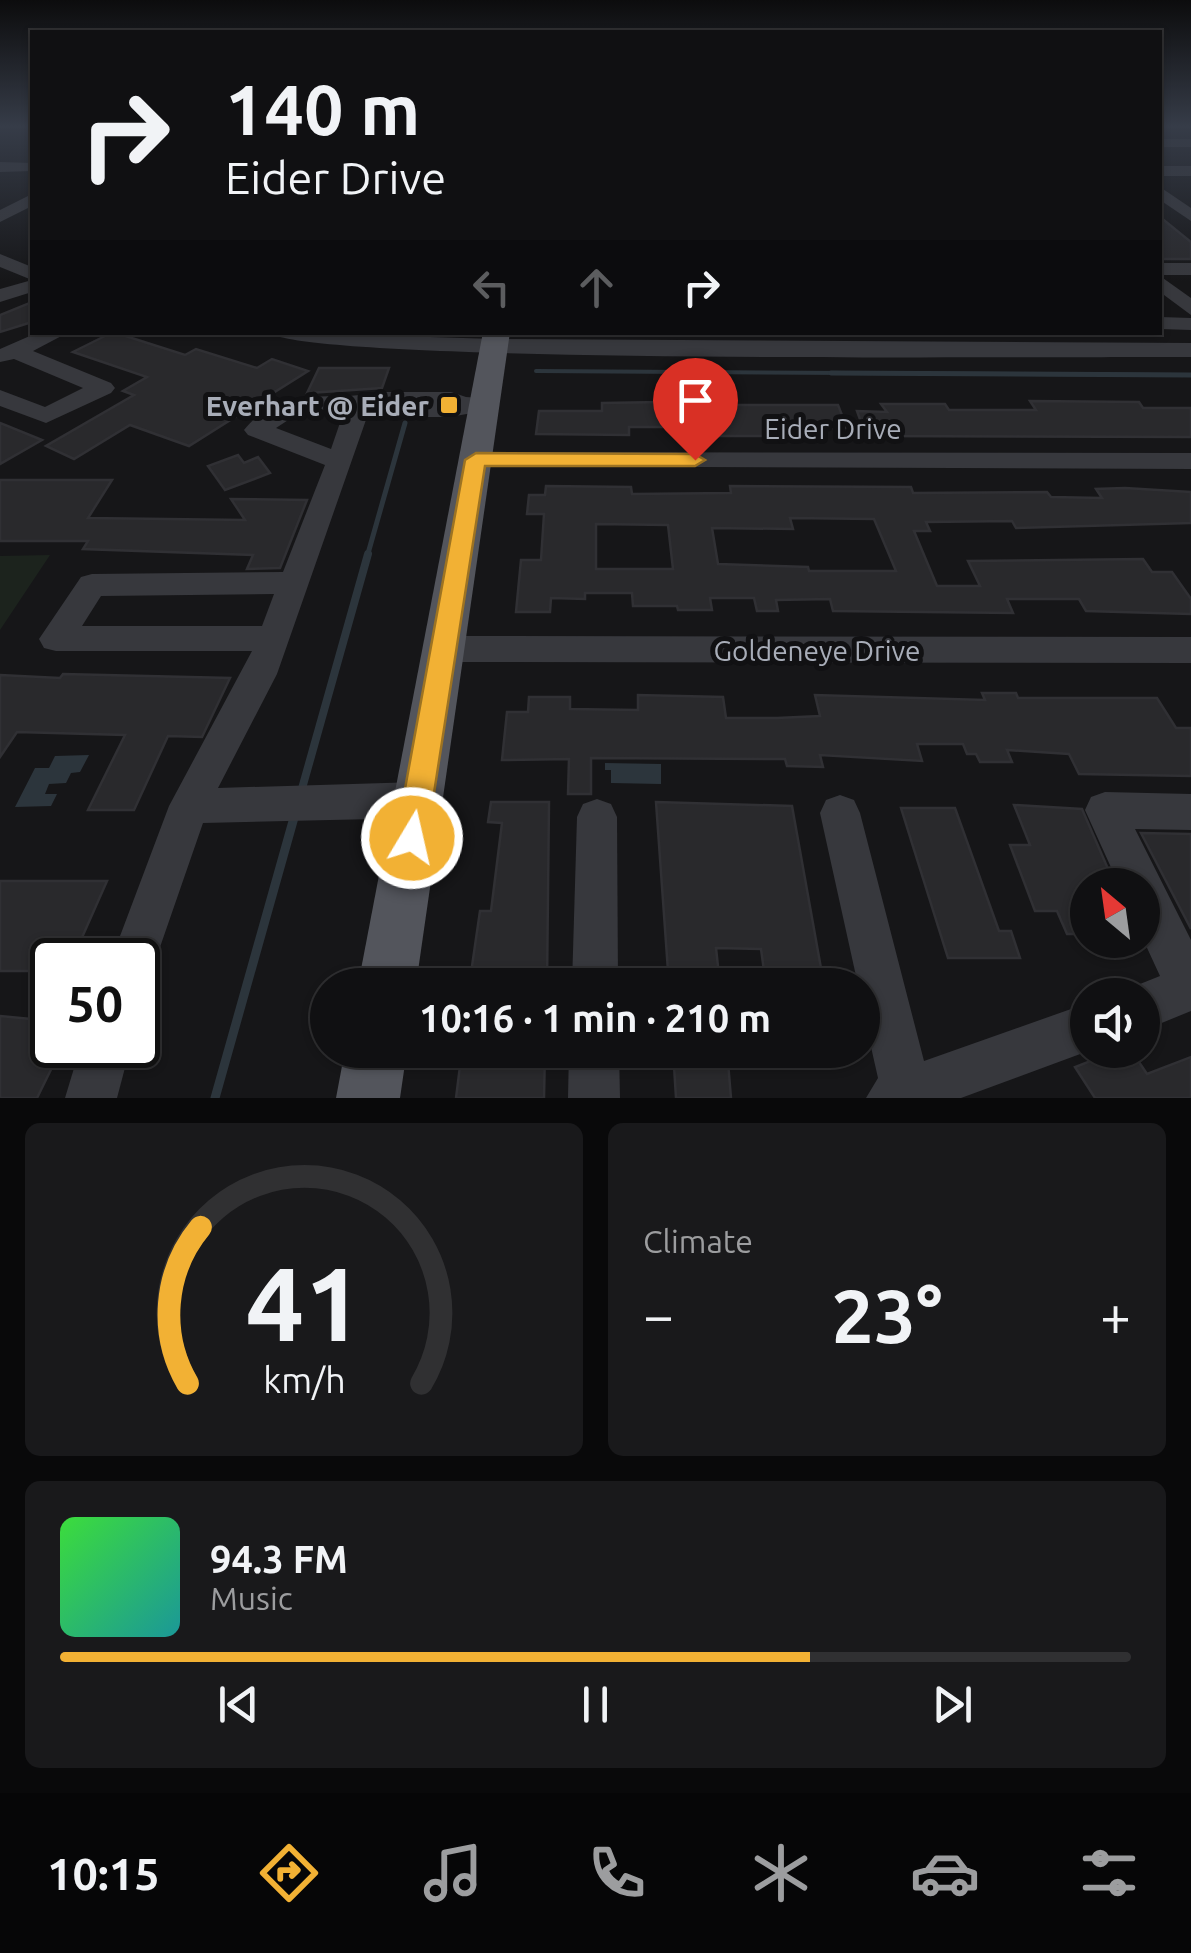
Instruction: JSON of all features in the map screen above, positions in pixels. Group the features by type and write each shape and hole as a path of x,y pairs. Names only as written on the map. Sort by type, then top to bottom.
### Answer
{"main road":[{"path":"390,968 476,460 473,404 496,339"},
{"path":"368,1098 373,1068"}],"street":[{"path":"1163,198 1189,208"},
{"path":"0,218 30,200"},
{"path":"0,260 30,273"},
{"path":"1162,269 1191,269"},
{"path":"1162,284 1191,309"},
{"path":"0,296 30,287"},
{"path":"1162,323 1191,324"},
{"path":"7,354 52,335"},
{"path":"356,336 1004,340 1191,350"},
{"path":"0,397 46,416 103,388 7,354"},
{"path":"340,461 258,430 300,402 362,404 377,399 451,399 473,404"},
{"path":"144,938 207,805 224,734 260,674 362,404"},
{"name":"Eider Drive","path":"476,460 1191,461"},
{"path":"274,638 56,639 92,585 294,583"},
{"name":"Goldeneye Drive","path":"443,650 1191,650"},
{"path":"207,805 418,800"},
{"path":"1133,868 1105,810 1191,812"},
{"path":"840,813 899,1095 1070,1033"},
{"path":"595,968 597,817"},
{"path":"1160,923 1191,988 1160,1000"},
{"path":"90,1098 99,1068"},
{"path":"594,1068 594,1098"}],"shaded area":[{"path":"50,555 0,630 0,556"},
{"path":"89,755 80,772 71,773 66,783 49,784 45,794 57,794 51,806 15,807 35,768 49,768 55,756"},
{"path":"605,763 661,764 661,784 611,783 611,770 605,770"}],"building":[{"path":"1162,219 1191,242 1191,259 1162,259"},
{"path":"30,303 30,323 0,332 0,315"},
{"path":"107,335 122,335 185,355 196,349 257,368 272,359 308,371 189,446 130,425 74,459 46,446 134,395 123,391 147,377 73,352"},
{"path":"319,368 389,368 382,388 307,393"},
{"path":"661,395 691,395 692,405 838,405 847,428 819,428 821,436 681,436 680,428 664,427 629,427 629,435 536,434 539,411 602,411 602,403 662,402"},
{"path":"1030,401 1139,402 1143,408 1191,408 1191,437 866,436 857,411 887,412 881,404 945,404 949,410 1036,410"},
{"path":"0,423 42,440 0,464"},
{"path":"238,455 244,463 258,457 270,473 225,490 208,466"},
{"path":"0,480 112,480 88,518 245,520 231,499 307,500 280,568 247,569 253,555 83,549 88,541 0,541"},
{"path":"546,486 631,487 632,494 731,493 730,486 911,487 913,493 1047,492 1051,497 1102,498 1096,489 1191,492 1191,523 1016,528 1012,521 926,522 930,531 914,531 937,586 980,586 968,561 1143,559 1152,572 1172,572 1191,599 1191,614 1086,611 1079,599 1007,599 1013,613 833,611 830,599 776,600 778,611 757,611 754,598 710,598 712,610 678,610 677,606 633,606 632,593 585,593 585,599 551,598 550,612 516,612 521,560 541,560 544,514 527,514 529,495 545,495","holes":["790,518 874,519 896,571 809,571 808,567 718,564 712,528 793,529","596,524 668,525 673,569 596,569"]},
{"path":"63,674 230,678 202,737 168,736 134,810 88,810 125,735 17,732 0,757 0,675 60,678"},
{"path":"982,693 1016,693 1018,698 1157,698 1176,728 1191,728 1191,776 1079,774 1069,754 1007,750 1012,762 980,762 976,754 967,754 963,744 917,744 922,761 820,755 823,767 787,766 785,759 591,758 591,794 568,794 569,759 502,760 507,712 528,712 529,697 570,697 570,709 638,710 638,695 723,697 726,718 777,718 820,716 815,695 985,700"},
{"path":"491,802 549,802 547,968 472,968 480,911 491,911 502,823 488,822"},
{"path":"656,802 792,806 821,968 764,968 761,949 716,948 718,968 668,968"},
{"path":"1014,805 1082,809 1108,868 1070,868 1070,934 1057,911 1035,911 1010,845 1030,845"},
{"path":"901,808 955,808 999,931 1011,931 1020,958 948,958"},
{"path":"1141,833 1191,834 1191,929 1160,868"},
{"path":"0,881 107,881 82,938 30,938 30,971 0,971"},
{"path":"0,1016 30,1019 30,1068 52,1068 37,1098 0,1098"},
{"path":"1191,1057 1191,1098 1095,1098 1076,1068 1143,1068 1147,1074"},
{"path":"460,1068 545,1068 544,1098 456,1098"},
{"path":"674,1068 728,1068 731,1098 676,1098"}],"waterway":[{"path":"536,371 1191,375 831,373"},
{"path":"367,557 405,423"},
{"path":"301,792 368,554"},
{"path":"215,1098 295,814"}],"place":[{"name":"Everhart @ Eider","path":"449,405"}],"route":[{"path":"412,838 476,460 695,460"}]}
